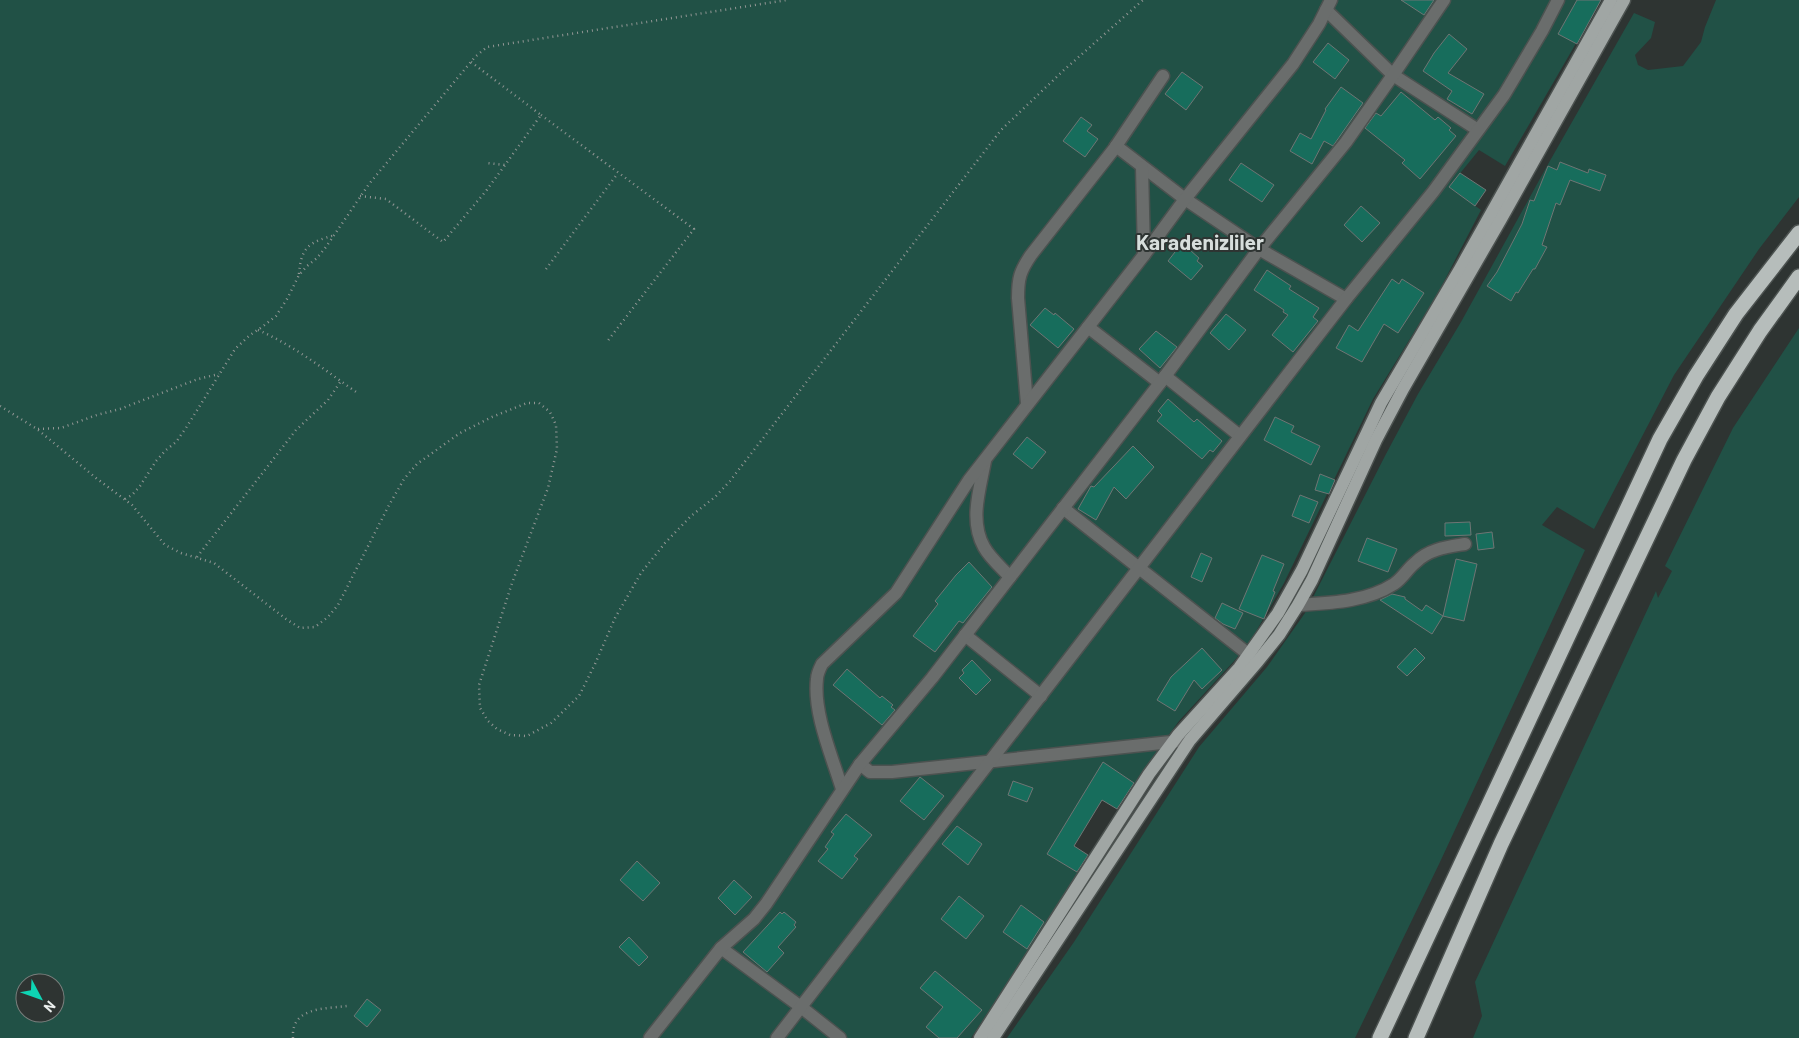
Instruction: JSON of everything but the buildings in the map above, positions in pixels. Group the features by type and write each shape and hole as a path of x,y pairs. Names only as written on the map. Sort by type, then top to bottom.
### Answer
{"highway":[{"path":"1380,1038 1660,440 1696,376 1736,314 1799,233"},
{"path":"1416,1038 1501,844 1684,460 1718,397 1754,339 1799,278"}],"main road":[{"path":"994,1038 1190,740 1253,658 1302,570 1381,403 1460,269 1611,0"},
{"path":"980,1038 1149,774 1172,742 1239,668 1279,635 1298,605 1312,580 1376,440 1403,389 1502,219 1624,0"}],"street":[{"path":"650,1038 721,948 754,919 766,904 860,764 1063,508 1259,249 1346,142 1444,0"},
{"path":"777,1038 1346,299 1432,192 1504,94 1542,31 1558,0"},
{"path":"842,789 822,723 817,699 817,677 822,664 896,594 969,480 1144,255 1185,199 1293,64 1329,5 1394,75 1478,130"},
{"path":"1028,404 1018,298 1020,271 1116,146 1163,76"},
{"path":"1116,146 1185,199 1259,249 1346,299"},
{"path":"1142,167 1144,255"},
{"path":"1088,327 1240,436"},
{"path":"985,459 976,507 977,528 984,547 993,560 1010,576"},
{"path":"1063,508 1253,658"},
{"path":"1298,605 1354,600 1383,590 1397,582 1425,554 1437,549 1465,544"},
{"path":"964,635 1041,696"},
{"path":"860,764 870,772 892,772 1190,740"},
{"path":"721,948 840,1038"}],"path":[{"path":"125,499 132,495 156,461 176,442 201,406 235,349 250,335 276,316 299,275 336,234 360,196 470,62 487,47 787,0"},
{"path":"0,406 37,429 96,478 125,499 165,545 181,553 214,563 300,628 315,627 328,618 338,605 388,507 404,479 417,464 460,434 492,417 527,404 539,403 550,412 556,425 557,449 548,488 512,584 479,685 480,708 488,721 497,729 510,735 527,736 551,723 579,696 615,618 641,573 665,543 691,516 715,497 730,481 1001,130 1064,70 1143,0"},
{"path":"470,62 694,229 606,343"},
{"path":"360,196 386,199 443,242 486,191 541,115"},
{"path":"487,163 504,165"},
{"path":"546,269 618,173"},
{"path":"299,275 303,252 312,244 336,234"},
{"path":"258,330 286,343 359,394"},
{"path":"37,429 61,428 120,409 198,379 219,374"},
{"path":"197,558 296,430 328,400 341,381"},
{"path":"293,1038 295,1022 302,1014 316,1009 347,1006"}],"green space":[{"path":"0,0 1601,0 1505,166 1479,150 1449,187 1481,210 1438,293 1373,399 1284,583 1251,640 1179,721 1154,755 1137,785 1103,763 1047,854 1080,873 971,1038 0,1038"},
{"path":"1716,0 1799,0 1799,197 1759,249 1674,375 1594,529 1557,507 1542,525 1585,550 1440,862 1355,1038 1007,1038 1074,942 1199,747 1267,667 1305,613 1418,394 1461,322 1634,13 1655,22 1651,38 1635,55 1638,65 1648,70 1683,66 1701,42"},
{"path":"1799,328 1799,1038 1473,1038 1482,1016 1475,982 1656,591 1658,598 1672,571 1665,566 1733,428"}],"district":[{"name":"Karadenizliler","path":"1200,243"}]}
